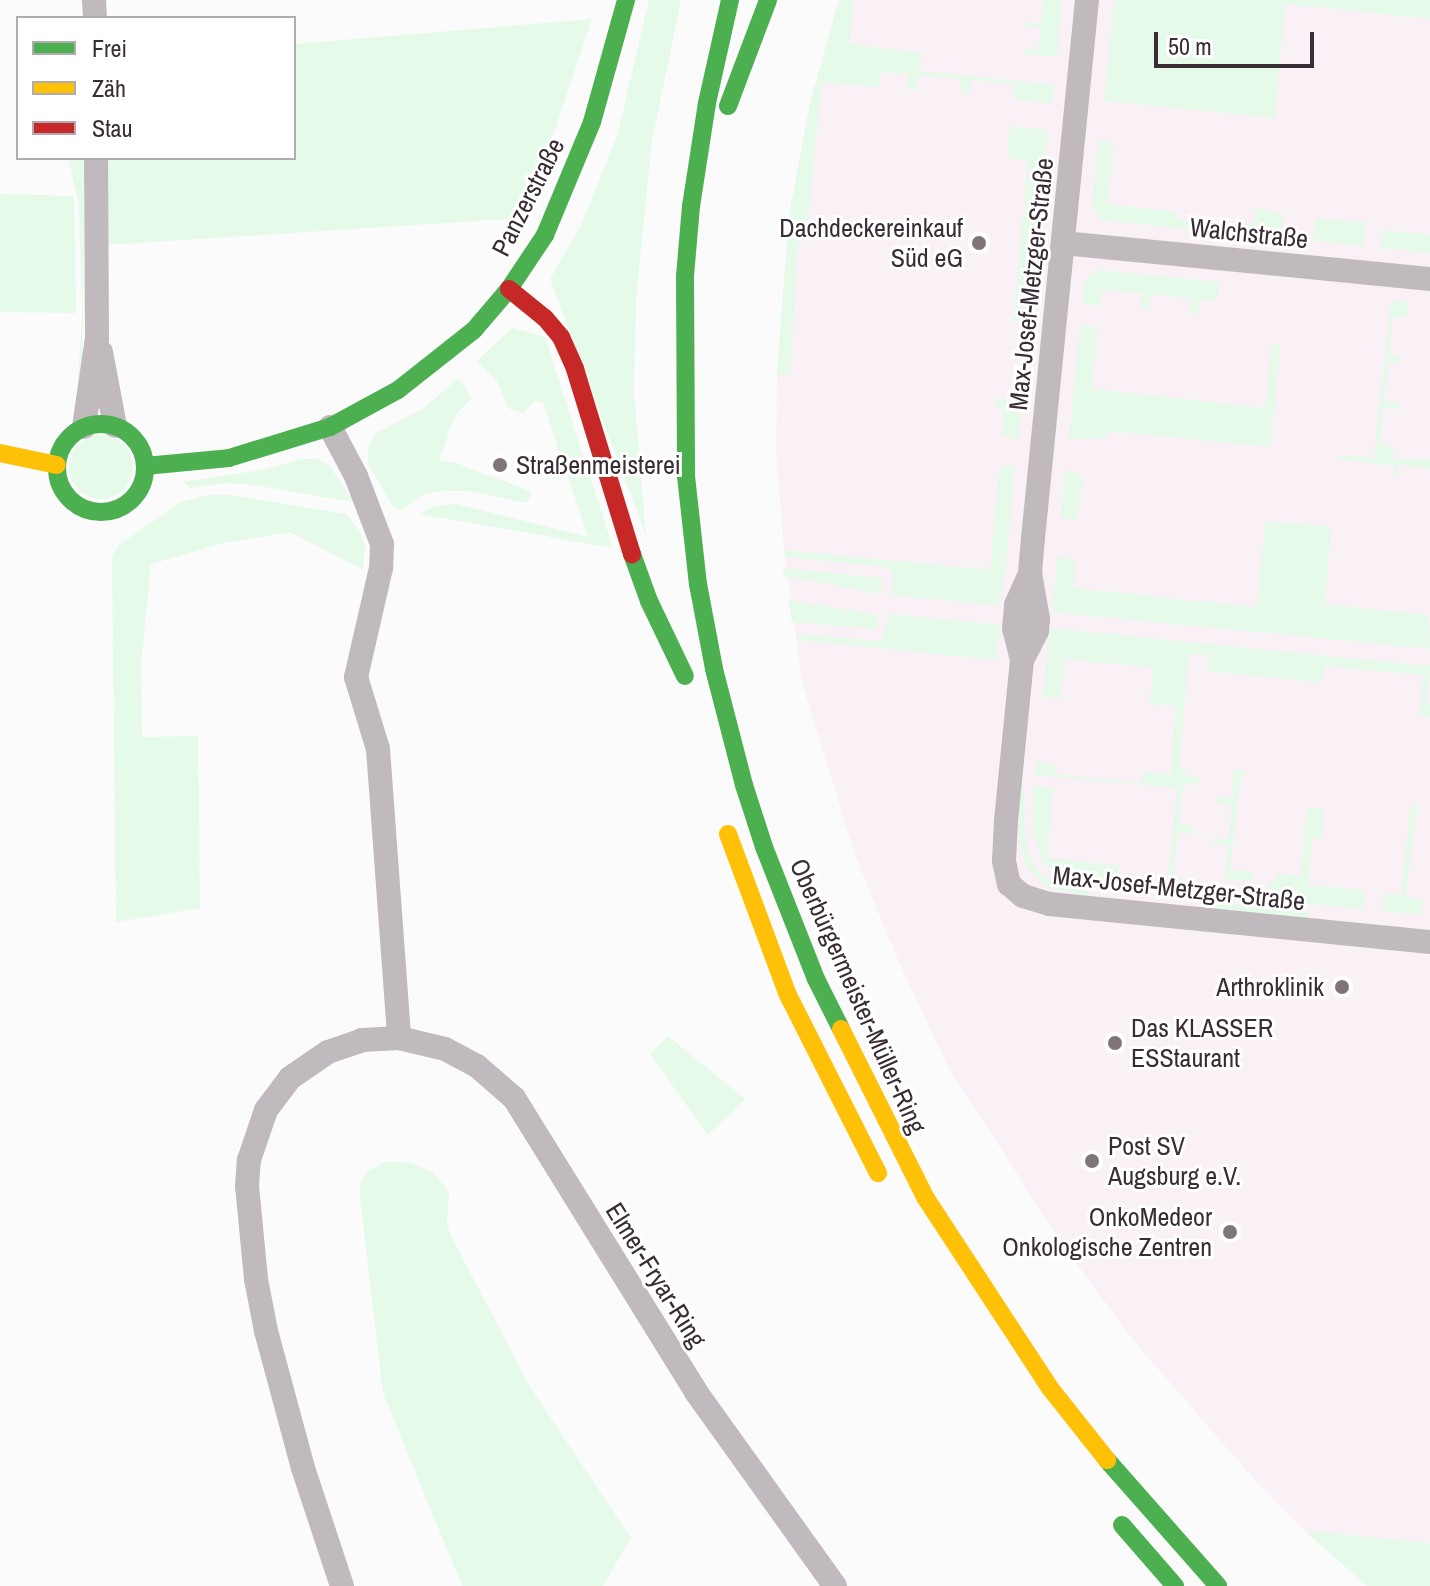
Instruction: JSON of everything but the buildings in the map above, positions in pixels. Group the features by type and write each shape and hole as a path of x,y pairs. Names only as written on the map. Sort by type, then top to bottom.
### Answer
{"main road":[{"name":"Panzerstraße","path":"145,466 229,458 277,446 330,427 398,390 474,330 509,289 545,235 580,159 626,0"},
{"name":"Oberbürgermeister-Müller-Ring","path":"730,0 704,115 691,206 685,276 683,406 686,476 698,584 729,732 764,847 816,979 901,1153 953,1244 1050,1388 1137,1498 1218,1586"},
{"path":"691,206 768,0"},
{"path":"509,289 545,318 561,337 575,369 650,604 686,682 672,608"},
{"path":"115,426 136,442 145,466 136,494 113,510 99,512 85,509 64,492 57,465 65,442 84,427 115,426"},
{"path":"0,453 57,465"},
{"path":"723,819 787,993 887,1187"},
{"path":"1105,1505 1175,1586"}],"street":[{"name":"Max-Josef-Metzger-Straße","path":"1087,0 1030,573 1039,606 1037,631 1022,660 1004,861 1009,884 1015,891 1049,904 1430,942"},
{"path":"84,427 97,338 96,160"},
{"name":"Walchstraße","path":"1063,243 1430,279"},
{"path":"97,338 115,426"},
{"path":"330,427 356,476 382,544 381,568 356,677 378,749 399,1038"},
{"name":"Elmer-Fryar-Ring","path":"342,1586 273,1364 256,1279 247,1186 249,1160 266,1110 290,1078 328,1052 362,1040 399,1038 445,1049 466,1060 514,1098 696,1392 835,1586"}],"shaded area":[{"path":"839,0 1251,0 1430,19 1430,1543 1304,1530 1254,1479 1133,1340 1064,1247 947,1065 897,958 855,855 802,682 784,550 776,449 777,375 789,216 810,103"}],"green space":[{"path":"649,0 681,0 652,141 636,298 634,392 646,536 550,279 581,225 617,137"},
{"path":"839,0 854,0 849,44 921,53 920,71 1054,85 1052,104 1014,99 1015,84 971,80 969,95 961,94 961,79 918,76 916,90 907,89 908,74 881,72 880,87 822,82 806,241 798,241 790,375 777,375 789,216 810,103"},
{"path":"1043,0 1062,0 1057,57 1024,54 1023,49 1038,50 1041,28 1024,26 1025,22 1041,23"},
{"path":"1114,0 1430,0 1430,19 1285,4 1275,118 1104,101"},
{"path":"592,19 547,153 520,218 107,245 107,160 296,160 296,44"},
{"path":"1010,126 1048,130 1030,324 1013,322 1028,161 1008,158"},
{"path":"1099,140 1110,142 1113,148 1108,204 1177,212 1177,219 1199,221 1198,230 1102,220 1092,208"},
{"path":"68,160 85,160 82,383 78,382 82,314 79,205"},
{"path":"0,194 74,196 76,313 0,312"},
{"path":"1256,208 1283,214 1282,238 1236,234 1237,223 1254,224"},
{"path":"1316,218 1366,222 1363,246 1313,241"},
{"path":"1383,230 1430,235 1430,253 1381,248"},
{"path":"1097,270 1219,282 1217,301 1200,299 1198,315 1190,314 1191,299 1151,294 1149,310 1141,309 1142,293 1102,290 1100,305 1082,304 1085,280"},
{"path":"1391,300 1408,302 1407,317 1393,317 1389,355 1403,357 1402,363 1389,362 1384,401 1399,403 1398,409 1383,408 1380,445 1394,446 1393,459 1430,459 1430,469 1398,465 1397,475 1393,475 1394,465 1340,460 1340,455 1374,458"},
{"path":"1080,326 1098,328 1092,389 1265,408 1272,343 1281,344 1270,447 1108,431 1107,437 1069,440"},
{"path":"512,328 545,337 613,548 420,514 434,506 456,504 588,537 543,403 535,401 523,413 508,408 497,381 477,361"},
{"path":"457,379 465,385 471,399 455,416 439,460 456,463 532,492 527,503 469,491 446,491 424,494 401,510 393,507 368,464 368,447 375,434 424,408"},
{"path":"996,398 1022,401 1018,440 1002,435 1003,408 995,406"},
{"path":"101,435 119,441 127,449 133,467 127,485 119,493 101,499 83,493 75,485 69,467 75,449 83,441"},
{"path":"301,459 317,459 329,465 354,502 254,485 224,483 191,488 183,482 267,469"},
{"path":"1007,465 1014,466 1006,571 998,606 891,595 893,573 885,567 785,557 784,550 990,570 999,471"},
{"path":"1065,470 1078,472 1083,480 1077,520 1061,518"},
{"path":"208,495 231,495 346,514 360,531 365,547 363,570 290,532 223,543 151,564 141,663 142,737 198,736 200,908 116,922 112,556 119,545 181,502"},
{"path":"1265,521 1331,527 1325,604 1428,615 1430,649 1052,612 1057,557 1068,558 1076,564 1073,588 1257,607"},
{"path":"783,568 882,578 881,594 784,576"},
{"path":"788,600 878,615 877,629 792,622"},
{"path":"890,614 1000,625 996,660 797,640 797,634 882,641"},
{"path":"1050,628 1430,666 1426,703 1430,704 1430,717 1420,716 1423,675 1324,666 1322,683 1207,671 1208,655 1189,653 1179,767 1185,768 1185,776 1199,777 1199,785 1183,783 1179,825 1194,826 1193,834 1178,832 1173,877 1187,879 1187,889 1183,892 1167,890 1177,788 1035,775 1036,760 1055,766 1055,774 1141,783 1142,774 1171,774 1176,706 1150,704 1153,668 1065,659 1061,698 1043,697"},
{"path":"1233,770 1251,772 1241,774 1230,869 1254,872 1252,881 1225,879 1228,846 1212,844 1213,837 1229,839 1232,806 1216,803 1217,796 1233,798"},
{"path":"1024,786 1026,843 1034,867 1051,881 1086,889 1088,896 1049,888 1026,867 1018,834 1019,790"},
{"path":"1034,786 1053,788 1047,858 1119,866 1118,880 1134,882 1134,886 1073,881 1060,877 1043,862 1033,834"},
{"path":"1411,804 1418,805 1405,897 1423,900 1421,915 1382,911 1383,893 1401,895"},
{"path":"1307,807 1324,809 1322,839 1312,839 1308,885 1365,890 1363,909 1267,900 1269,881 1275,882 1276,873 1301,876"},
{"path":"1211,901 1308,911 1307,918 1209,908"},
{"path":"668,1036 745,1099 708,1135 650,1054"},
{"path":"388,1161 412,1163 432,1172 442,1183 449,1194 447,1224 451,1236 530,1387 631,1538 603,1586 462,1586 383,1393 360,1183 368,1171"},
{"path":"1304,1530 1430,1543 1430,1586 1367,1586"}],"traffic: fast":[{"path":"145,466 229,458 330,427 398,390 474,330 509,289 545,235 592,122 626,0"},
{"path":"730,0 707,103 691,206 685,276 686,476 698,584 714,669 744,785 764,847 816,979 841,1029"},
{"path":"728,106 768,0"},
{"path":"101,424 118,428 132,437 141,451 145,468 141,485 132,499 118,508 101,512 84,508 70,499 61,485 57,468 61,451 70,437 84,428 101,424"},
{"path":"632,554 649,601 685,676"},
{"path":"1107,1460 1218,1586"},
{"path":"1122,1525 1175,1586"}],"traffic: slow":[{"path":"0,453 57,465"},
{"path":"728,834 787,993 878,1173"},
{"path":"841,1029 925,1197 1050,1388 1107,1460"}],"traffic: jam":[{"path":"509,289 545,318 561,337 575,369 632,554"}],"place":[{"name":"Dachdeckereinkauf Süd eG","path":"979,243"},
{"name":"Straßenmeisterei","path":"500,465"},
{"name":"Arthroklinik","path":"1342,987"},
{"name":"Das KLASSER ESStaurant","path":"1115,1043"},
{"name":"Post SV Augsburg e.V.","path":"1092,1161"},
{"name":"OnkoMedeor Onkologische Zentren","path":"1230,1232"}]}
